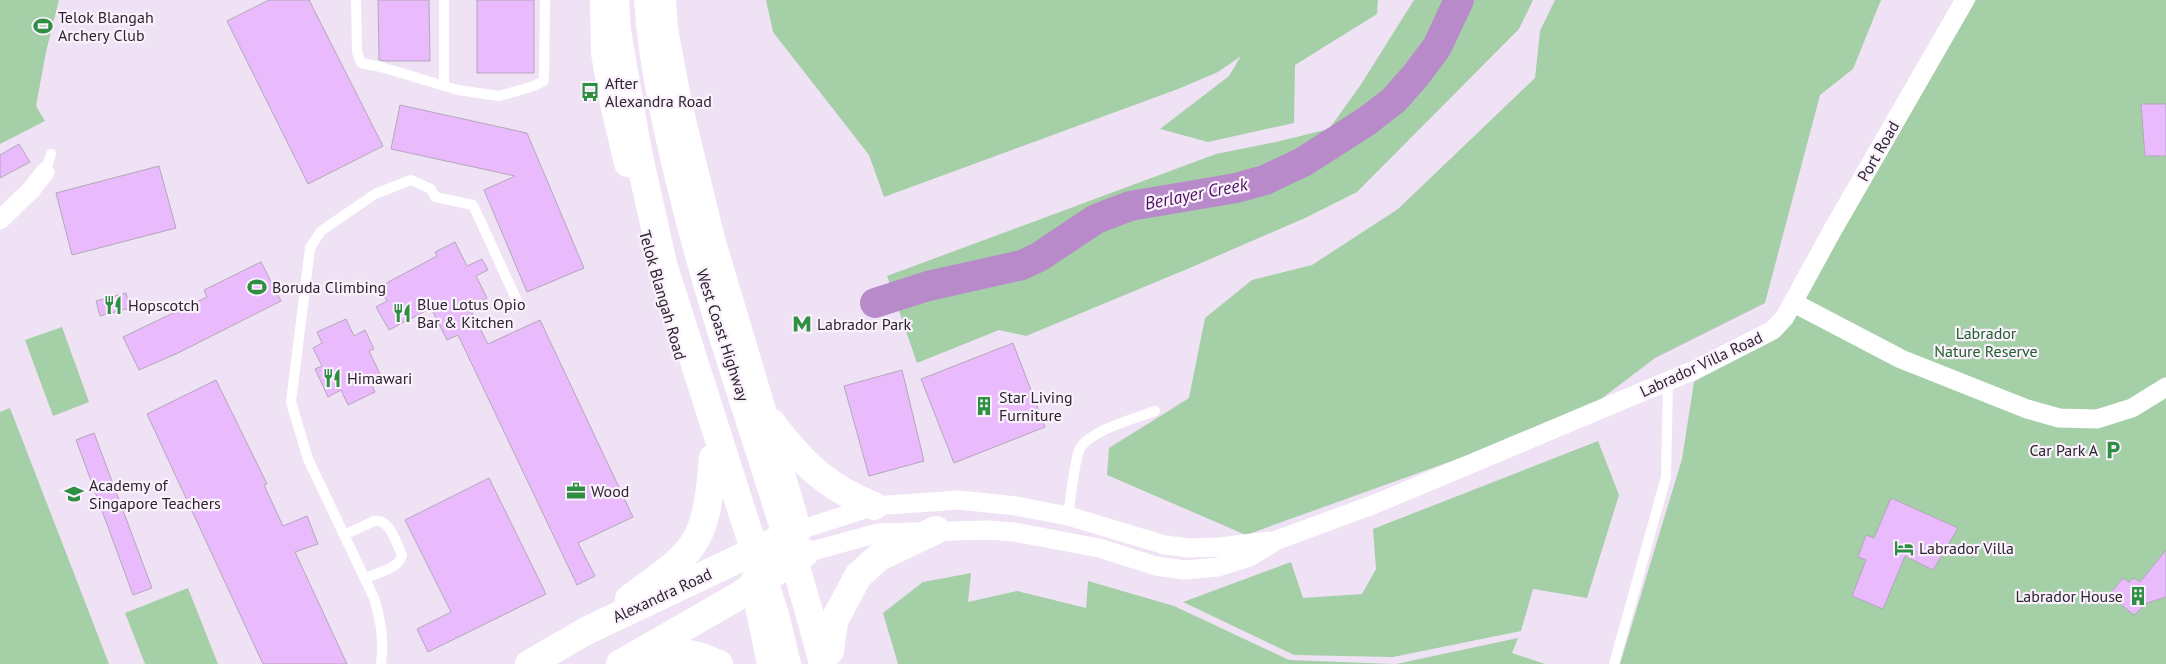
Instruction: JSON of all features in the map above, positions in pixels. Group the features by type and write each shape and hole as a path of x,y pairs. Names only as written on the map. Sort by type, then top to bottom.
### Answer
{"main road":[{"name":"Telok Blangah Road","path":"604,0 605,53 613,99 652,267 755,584 771,664"},
{"path":"615,0 617,31 637,147 663,264 775,614 787,664"},
{"name":"West Coast Highway","path":"648,0 669,138 697,253 807,602 828,660"},
{"path":"662,0 664,29 678,104 711,239 801,542 828,660"},
{"path":"613,99 640,112 678,104"},
{"path":"762,409 786,442 816,474 856,499 874,506"},
{"path":"586,631 672,566 691,547 707,512 714,458"},
{"path":"828,660 834,621 858,576 879,557 936,530"},
{"path":"625,661 735,598 755,584 801,542"},
{"name":"Alexandra Road","path":"529,664 586,631 745,555 801,542"},
{"path":"625,661 662,651 680,650 719,664"}],"street":[{"name":"Port Road","path":"1794,303 1832,230 1965,0"},
{"path":"0,220 31,190 48,163"},
{"name":"Labrador Villa Road","path":"801,542 874,506 960,500 1016,506 1071,517 1165,545 1189,548 1238,546 1277,540 1375,504 1699,368 1773,330 1794,303"},
{"path":"1794,303 1900,359 2027,409 2059,418 2097,419 2132,408 2166,387"},
{"path":"1071,517 1090,529 1092,536 1074,543"},
{"name":"Labrador Villa Road","path":"801,542 878,533 988,530 1099,548 1156,566 1185,570 1218,567 1250,557 1277,540"}],"lane":[{"path":"356,0 357,52 361,63 468,92 499,96 534,86 544,81 545,0"},
{"path":"444,0 444,85"},
{"path":"381,664 384,642 380,619 366,578 308,459 291,402 310,248 321,231 375,194 411,180 431,189 435,197 474,205 519,305"},
{"path":"1614,664 1666,478 1668,382"},
{"path":"1071,517 1079,450 1088,439 1102,431 1155,411"},
{"path":"344,535 379,520 386,524 402,555 402,559 396,564 366,578"}],"green space":[{"path":"0,0 59,0 46,52 36,106 45,121 0,144"},
{"path":"766,0 1378,0 1377,14 1295,65 1294,123 1208,142 1160,129 1229,76 1241,56 1218,72 1178,89 884,197 869,155 773,32"},
{"path":"1414,0 1533,0 1519,29 1357,192 1305,218 1026,336 999,330 917,363 887,276 1216,154 1329,129 1360,86"},
{"path":"1555,0 1881,0 1853,69 1820,95 1765,303 1655,358 1601,399 1482,450 1246,535 1107,475 1109,448 1189,398 1205,318 1252,280 1312,265 1398,209 1535,78 1540,31"},
{"name":"Labrador Nature Reserve","path":"1976,0 2166,0 2166,664 1620,664 1682,459 1694,382 1792,321 1934,68"},
{"path":"62,327 89,402 53,416 25,340"},
{"path":"10,408 109,664 0,664 0,412"},
{"path":"1598,441 1619,495 1587,598 1533,589 1521,631 1393,657 1294,655 1183,602 1291,562 1303,598 1362,594 1376,569 1373,529"},
{"path":"971,573 968,602 1017,591 1086,608 1088,581 1174,606 1289,660 1394,664 898,664 883,613 923,582"},
{"path":"188,588 218,664 145,664 125,613"},
{"path":"1518,638 1512,653 1545,664 1396,664"}],"building":[{"path":"269,0 309,0 383,146 308,184 227,21"},
{"path":"378,0 429,0 430,61 379,60"},
{"path":"477,0 534,0 534,73 477,73"},
{"path":"2141,104 2166,104 2166,156 2145,156"},
{"path":"400,105 527,133 584,268 527,292 484,190 515,176 391,149"},
{"path":"19,144 30,162 0,178 0,155"},
{"path":"159,166 176,228 72,255 56,193"},
{"path":"455,242 467,266 482,259 488,270 476,276 487,298 469,307 488,344 540,320 633,517 578,543 595,576 577,585 458,335 447,340 431,308 389,330 376,307 387,301 379,287 437,256 435,252"},
{"path":"261,262 281,301 178,353 139,370 123,337 207,297 204,290"},
{"name":"Hopscotch","path":"126,293 130,308 100,316 96,301"},
{"path":"346,319 354,336 365,330 374,349 369,351 382,378 371,383 375,392 348,405 341,390 328,397 315,369 322,366 313,348 322,343 317,332"},
{"name":"Star Living Furniture","path":"1013,343 1045,427 954,463 921,379"},
{"path":"902,370 924,461 869,476 844,386"},
{"path":"216,380 267,484 264,485 283,526 307,516 318,544 295,552 347,664 263,664 147,414"},
{"path":"94,433 152,588 133,595 76,440"},
{"path":"489,478 546,594 428,652 417,629 451,612 405,520"},
{"name":"Labrador Villa","path":"1891,498 1958,528 1933,570 1905,556 1883,609 1852,596 1866,560 1858,557 1866,535 1874,538"},
{"name":"Labrador House","path":"2166,550 2166,597 2147,603 2134,615 2109,595 2123,578 2129,582 2134,578 2140,582"}],"waterway":[{"name":"Berlayer Creek","path":"875,303 928,286 1022,265 1039,257 1096,219 1130,206 1236,188 1265,180 1303,162 1367,121 1394,100 1437,47 1459,0"}],"place":[{"name":"Telok Blangah Archery Club","path":"43,26"},
{"name":"After Alexandra Road","path":"590,92"},
{"name":"Boruda Climbing","path":"257,287"},
{"name":"Hopscotch","path":"113,305"},
{"name":"Blue Lotus Opio Bar & Kitchen","path":"402,313"},
{"name":"Labrador Park","path":"802,324"},
{"name":"Himawari","path":"332,378"},
{"name":"Star Living Furniture","path":"984,406"},
{"name":"Car Park A","path":"2113,450"},
{"name":"Wood","path":"576,491"},
{"name":"Academy of Singapore Teachers","path":"74,494"},
{"name":"Labrador Villa","path":"1904,548"},
{"name":"Labrador House","path":"2138,596"}]}
